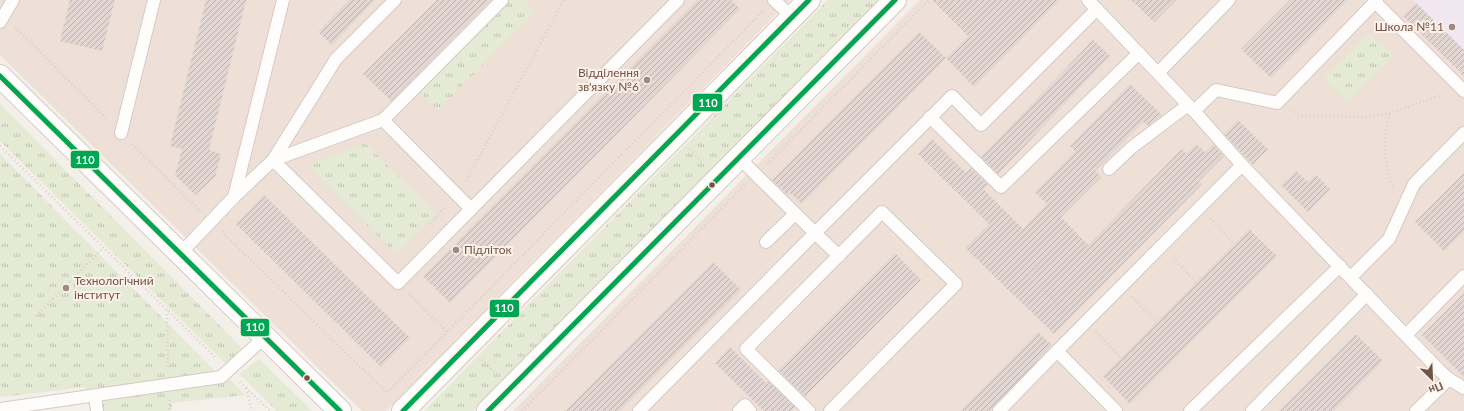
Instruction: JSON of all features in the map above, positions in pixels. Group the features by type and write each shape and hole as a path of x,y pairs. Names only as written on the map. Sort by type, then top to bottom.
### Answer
{"main road":[{"path":"403,411 809,0"},
{"path":"488,411 716,179 895,0"},
{"path":"0,76 340,411"}],"lane":[{"path":"2,19 13,0"},
{"path":"121,133 154,0"},
{"path":"234,197 283,0"},
{"path":"180,254 234,197 273,160 336,59 395,0"},
{"path":"273,160 383,120 502,0"},
{"path":"273,160 398,283 678,0"},
{"path":"774,0 792,17"},
{"path":"1088,0 1191,108 1242,165 1406,335 1449,379 1464,388"},
{"path":"1158,73 1229,0"},
{"path":"1109,169 1131,148 1216,90 1277,103 1376,1 1464,91"},
{"path":"639,411 952,96 981,125 1097,9"},
{"path":"930,117 1001,187 1139,53"},
{"path":"383,120 471,209"},
{"path":"1351,277 1389,239 1414,184 1464,133"},
{"path":"738,157 838,256"},
{"path":"999,411 1242,165"},
{"path":"809,411 746,349 882,212 956,284 830,411"},
{"path":"766,242 795,214"},
{"path":"1190,411 1340,266"},
{"path":"1406,335 1464,276"},
{"path":"1252,411 1367,294"},
{"path":"0,409 169,386 221,377 265,337"},
{"path":"1058,351 1116,411"},
{"path":"1416,411 1449,379"},
{"path":"95,396 97,411"},
{"path":"739,411 745,405 750,411"}],"path":[{"path":"426,230 470,176 564,0"},
{"path":"522,411 929,0"},
{"path":"2,19 387,393 764,10"},
{"path":"1277,103 1302,116 1367,117 1390,113 1439,96 1450,96"},
{"path":"1390,113 1386,126 1385,139 1388,165 1390,179 1403,208"},
{"path":"677,134 716,179"},
{"path":"0,146 270,411"},
{"path":"1200,208 1234,244"},
{"path":"1162,246 1196,282"},
{"path":"36,316 103,248"},
{"path":"1042,262 1029,274 1083,325 1121,358"},
{"path":"398,283 447,332"},
{"path":"1122,286 1157,322"},
{"path":"167,310 169,411"},
{"path":"478,356 498,376"},
{"path":"246,388 252,411"},
{"path":"525,407 529,411"}],"shaded area":[{"path":"0,0 790,0 386,411 362,411 0,55"},
{"path":"920,0 1464,0 1464,411 513,411"},
{"name":"Школа №11","path":"1413,0 1464,0 1464,50 1416,3"}],"green space":[{"path":"509,0 524,0 535,12 438,110 419,91"},
{"path":"828,0 879,0 473,411 424,411"},
{"path":"1369,33 1393,56 1348,103 1324,79"},
{"path":"0,104 242,348 226,364 0,141"},
{"path":"365,143 436,213 397,255 308,166"},
{"name":"Технологічний інститут","path":"0,154 216,372 171,380 172,390 229,379 245,395 172,403 172,411 90,411 85,387 0,397"},
{"path":"259,359 312,411 277,411 239,374"}],"building":[{"path":"70,0 115,0 102,51 60,41"},
{"path":"206,0 246,0 209,150 221,154 215,177 195,195 175,175 182,149 170,146"},
{"path":"349,0 375,0 332,45 318,32"},
{"path":"437,0 491,0 391,101 363,74"},
{"path":"697,0 731,0 740,9 450,303 423,276"},
{"path":"932,0 1060,0 974,87 946,58 968,36"},
{"path":"1131,0 1176,0 1154,22"},
{"path":"1290,0 1348,0 1271,78 1241,49"},
{"path":"1416,3 1464,50 1464,76 1403,16"},
{"path":"919,32 946,58 802,204 790,193 788,195 772,180"},
{"path":"1093,40 1110,56 998,174 981,157"},
{"path":"1130,84 1162,115 1148,126 1143,122 1095,171 1101,177 1061,217 1088,245 1182,149 1186,154 1196,144 1205,152 1213,144 1224,156 1199,181 1202,184 1054,334 965,248 989,224 918,154 932,139 966,173 971,168 988,185 983,189 1023,229 1047,204 1035,192 1075,151 1070,146"},
{"path":"1238,120 1268,149 1253,165 1224,134"},
{"path":"1296,171 1308,182 1316,175 1330,189 1308,212 1281,185"},
{"path":"1464,173 1464,232 1444,251 1415,222"},
{"path":"264,195 410,338 381,367 236,224"},
{"path":"1249,229 1277,256 1130,404 1103,376"},
{"path":"895,253 921,280 805,397 778,370"},
{"path":"713,262 741,290 620,411 565,411"},
{"path":"1464,293 1464,377 1422,335"},
{"path":"1038,332 1052,345 990,411 960,411"},
{"path":"1356,334 1383,361 1334,411 1279,411"},
{"path":"730,347 766,383 768,381 795,407 791,411 764,411 715,363"}],"transit line":[{"name":"110","path":"403,411 809,0"},
{"name":"110","path":"488,411 895,0"},
{"name":"110","path":"0,76 340,411"}],"place":[{"name":"Школа №11","path":"1452,27"},
{"name":"Відділення зв'язку №6","path":"647,80"},
{"name":"Підліток","path":"456,250"},
{"name":"Технологічний інститут","path":"66,288"}]}
